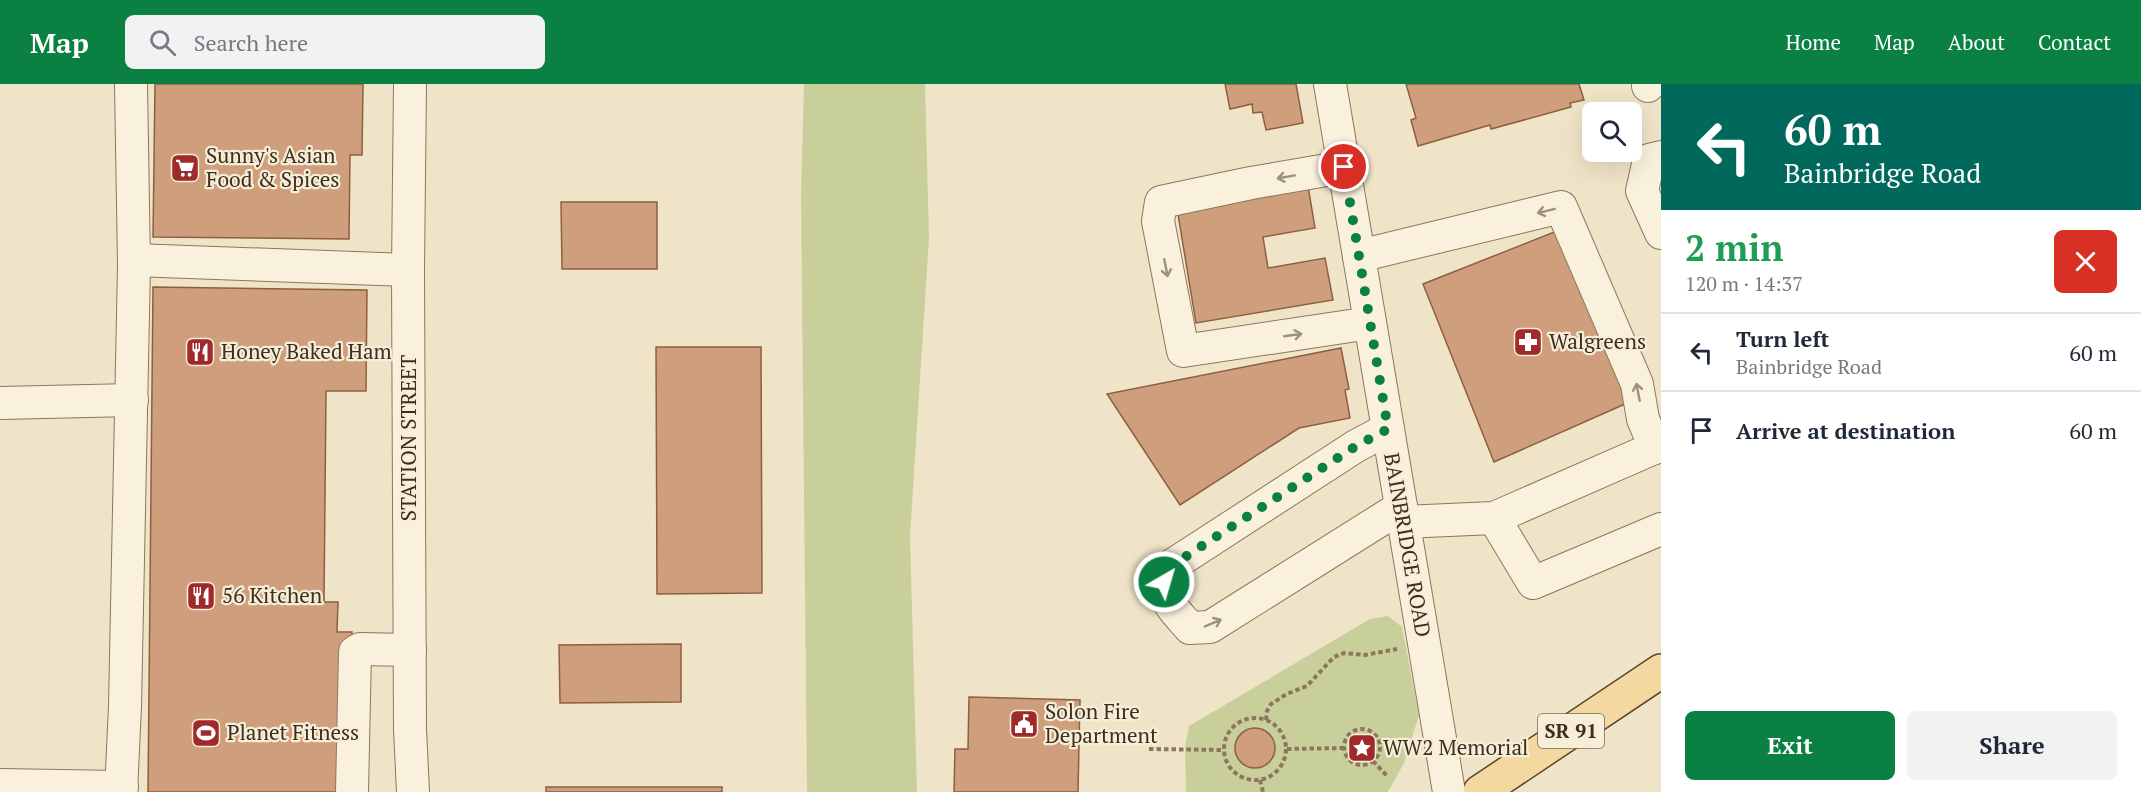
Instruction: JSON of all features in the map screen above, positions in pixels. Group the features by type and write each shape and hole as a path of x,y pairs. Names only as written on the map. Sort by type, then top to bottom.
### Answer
{"main road":[{"name":"SR 91","path":"1480,792 1661,670"}],"street":[{"path":"0,785 121,790 134,260 131,84"},
{"name":"STATION STREET","path":"410,84 408,270 412,792"},
{"name":"BAINBRIDGE ROAD","path":"1330,84 1449,792"},
{"path":"1661,156 1649,160 1642,190 1661,233"},
{"path":"1344,167 1161,202 1158,221 1183,351 1370,323"},
{"path":"1359,256 1561,207 1637,384 1643,419 1658,446 1494,518 1402,514 1210,627 1190,628 1169,604 1164,582 1171,566 1356,446 1388,429"},
{"path":"134,260 408,270"},
{"path":"0,403 132,400"},
{"path":"1494,518 1533,584 1661,529"},
{"path":"352,792 355,652 360,649 410,650"}],"path":[{"path":"1266,720 1271,704 1307,686 1334,657 1344,653 1365,655 1398,649"},
{"path":"1251,718 1266,720 1279,729 1285,738 1287,748 1285,758 1273,775 1260,780 1243,778 1228,765 1224,750 1227,735 1242,721 1251,718"},
{"path":"1362,729 1377,736 1379,754 1374,761 1365,765 1348,758 1344,748 1351,733 1362,729"},
{"path":"1287,748 1344,748"},
{"path":"1149,749 1224,750"},
{"path":"1374,761 1387,776"},
{"path":"1260,780 1263,792"}],"green space":[{"path":"804,84 925,84 929,238 910,536 917,792 807,792 801,194"},
{"path":"1388,616 1402,627 1419,715 1404,763 1388,792 1186,792 1185,747 1189,726 1370,619"}],"building":[{"path":"155,84 363,84 362,155 350,155 349,239 153,237"},
{"path":"1225,84 1296,84 1303,123 1266,130 1262,112 1253,113 1252,104 1230,109"},
{"path":"1406,84 1579,84 1584,100 1570,103 1571,107 1491,129 1490,125 1418,146 1411,120 1416,118"},
{"path":"1307,180 1315,228 1263,237 1268,268 1325,258 1333,300 1196,323 1176,202"},
{"path":"561,202 657,202 657,269 562,269"},
{"name":"Walgreens","path":"1562,229 1634,400 1494,462 1423,284"},
{"path":"153,287 367,290 366,391 326,391 324,602 338,602 337,632 352,632 351,792 148,792"},
{"path":"656,347 761,347 762,593 657,594"},
{"path":"1341,348 1349,389 1345,390 1350,418 1299,428 1180,505 1107,394"},
{"path":"681,644 681,702 560,703 559,645"},
{"name":"Solon Fire Department","path":"969,697 1080,700 1078,792 954,792 955,749 968,749"},
{"path":"1255,728 1269,734 1275,748 1269,762 1255,768 1241,762 1235,748 1241,734"},
{"path":"546,787 722,787 722,792 546,792"}],"place":[{"name":"Sunny's Asian Food & Spices","path":"185,168"},
{"name":"Walgreens","path":"1528,342"},
{"name":"Honey Baked Ham","path":"200,352"},
{"name":"56 Kitchen","path":"201,596"},
{"name":"Solon Fire Department","path":"1024,724"},
{"name":"Planet Fitness","path":"206,733"},
{"name":"WW2 Memorial","path":"1362,748"}],"route":[{"path":"1164,582 1171,566 1356,446 1388,429 1344,167"}]}
